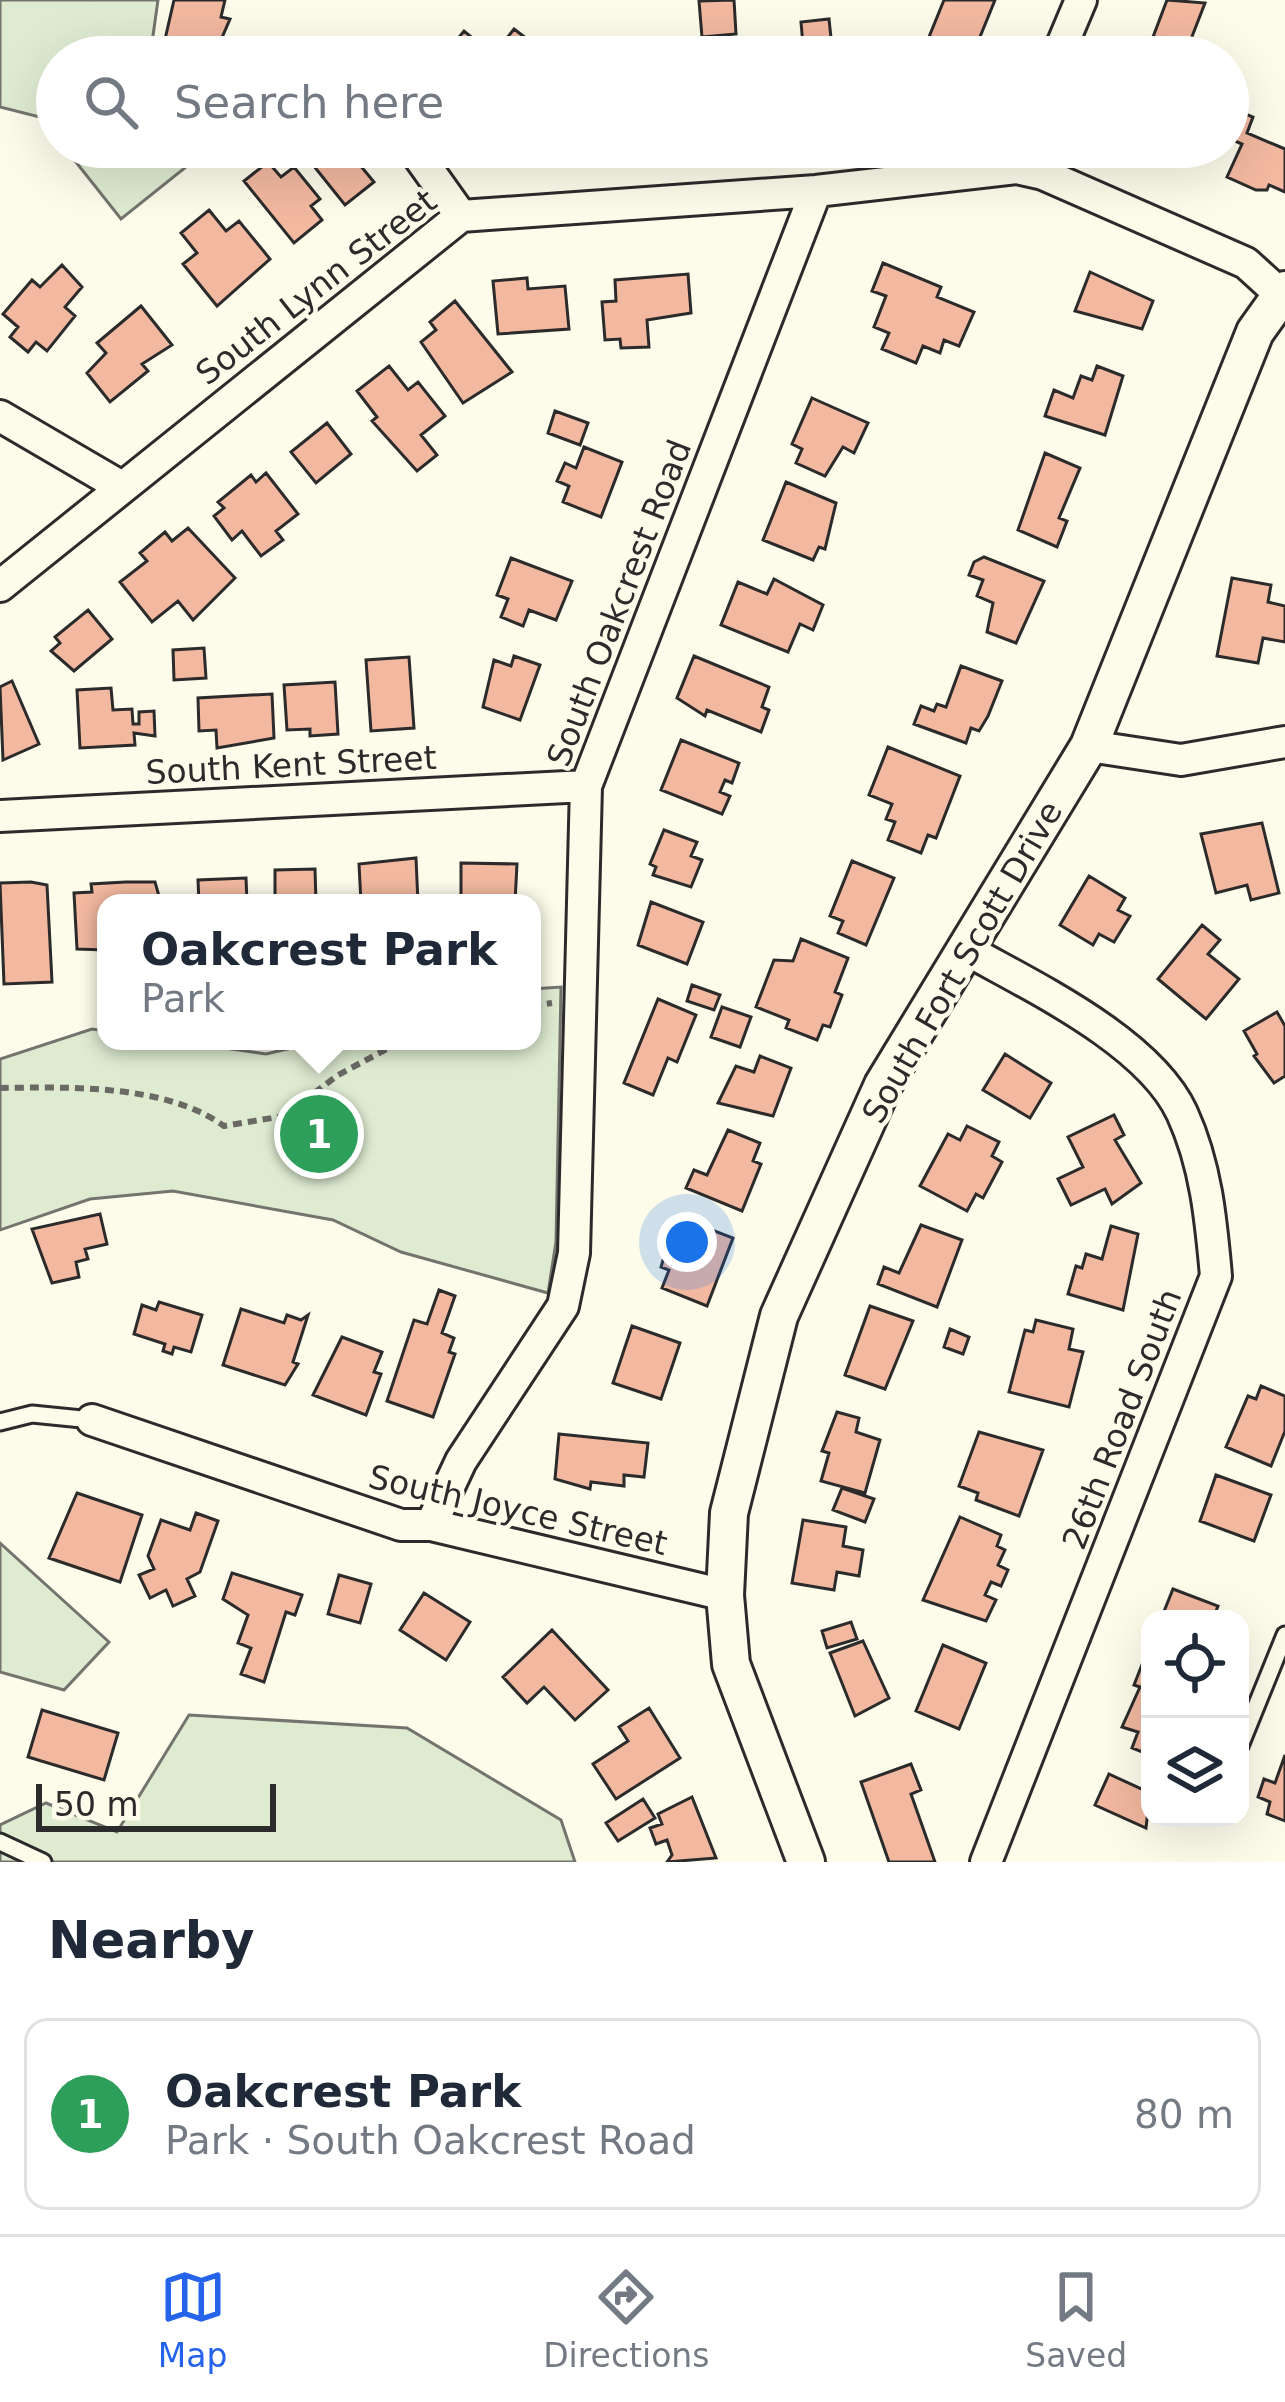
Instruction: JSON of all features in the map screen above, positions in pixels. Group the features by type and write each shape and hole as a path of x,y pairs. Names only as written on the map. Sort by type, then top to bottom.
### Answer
{"street":[{"path":"1066,36 1081,0"},
{"path":"427,168 461,216"},
{"name":"South Lynn Street","path":"0,586 461,216 816,191 957,168"},
{"name":"South Lynn Street","path":"1034,168 1246,263 1282,292"},
{"name":"South Oakcrest Road","path":"431,1525 460,1461 563,1306 571,1271 586,786 816,191"},
{"name":"South Fort Scott Drive","path":"806,1862 731,1664 725,1595 729,1514 778,1316 883,1085 969,951 1089,746 1255,332 1282,292"},
{"path":"0,416 120,486"},
{"path":"1089,746 1181,760 1285,742"},
{"name":"South Kent Street","path":"0,816 586,786"},
{"name":"26th Road South","path":"969,951 1084,1017 1137,1059 1180,1109 1209,1192 1216,1276 986,1862"},
{"name":"South Joyce Street","path":"92,1420 400,1525 431,1525 725,1595"}],"lane":[{"path":"0,1422 32,1414 92,1420"},
{"path":"1249,1724 1285,1635"},
{"path":"0,1842 44,1862"}],"path":[{"path":"0,1088 64,1087 130,1096 206,1113 224,1126 284,1116 338,1075 385,1050"}],"green space":[{"path":"0,0 158,0 153,36 36,36 36,116 0,107"},
{"path":"81,168 185,168 121,219"},
{"path":"561,987 556,1242 548,1293 401,1252 333,1220 173,1191 90,1199 0,1230 0,1059 92,1029 97,1030 97,1050 266,1054 283,1050 541,1050 541,988"},
{"path":"0,1543 109,1642 64,1690 0,1672"},
{"path":"189,1715 407,1728 561,1820 575,1862 0,1862 0,1825 46,1803 117,1832"}],"building":[{"path":"174,0 225,0 221,17 230,19 223,36 166,36"},
{"path":"734,0 736,34 702,36 699,1"},
{"path":"944,0 995,0 980,36 929,36"},
{"path":"1167,0 1205,3 1192,36 1153,36"},
{"path":"829,19 831,36 802,36 801,22"},
{"path":"1249,134 1285,149 1285,192 1269,185 1267,190 1256,190 1227,177 1231,168 1249,168"},
{"path":"260,168 273,168 281,177 295,168 320,199 311,206 322,220 294,243 244,181"},
{"path":"315,168 362,168 374,182 345,205"},
{"path":"209,210 226,231 239,221 270,259 217,306 183,264 197,253 181,233"},
{"path":"883,263 941,287 937,297 974,312 959,346 944,340 940,353 923,346 916,363 882,349 889,333 874,327 886,296 872,291"},
{"path":"62,265 82,287 65,307 75,316 47,351 36,342 28,352 10,337 18,327 3,314 32,280 40,287"},
{"path":"1090,272 1153,301 1142,329 1075,311"},
{"path":"688,274 691,313 647,320 649,347 621,348 620,339 605,340 602,302 616,301 615,280"},
{"path":"527,278 528,289 565,286 569,329 498,334 493,281"},
{"path":"455,301 512,372 463,403 421,342 436,330 430,322"},
{"path":"141,306 172,345 142,364 148,371 110,402 87,373 106,353 97,343"},
{"path":"389,366 408,390 418,382 445,416 421,435 437,455 417,471 372,421 377,417 357,391"},
{"path":"1097,366 1123,376 1105,435 1045,416 1054,390 1073,398 1081,376 1092,380"},
{"path":"812,398 868,423 854,453 843,447 825,476 796,463 802,449 792,444"},
{"path":"555,411 588,423 580,445 548,433"},
{"path":"327,423 351,454 316,483 291,452"},
{"path":"584,447 622,462 601,517 563,502 569,486 557,481 565,463 576,468"},
{"path":"1045,453 1080,468 1059,518 1067,521 1057,547 1018,530"},
{"path":"266,473 298,514 276,531 283,540 261,556 242,531 232,540 214,516 224,508 218,502 251,475 256,482"},
{"path":"786,482 836,503 825,549 819,547 813,560 763,540"},
{"path":"188,528 235,578 193,620 178,601 152,622 120,582 147,561 140,553 165,532 172,541"},
{"path":"984,557 1044,581 1016,643 987,632 993,603 977,596 983,580 969,575 974,562"},
{"path":"511,558 572,581 556,620 529,610 523,626 501,617 508,599 497,595"},
{"path":"1232,578 1271,585 1268,602 1285,606 1285,642 1263,638 1258,663 1217,656"},
{"path":"774,579 823,605 813,630 800,624 788,652 721,625 738,582 767,594"},
{"path":"88,610 112,639 74,671 51,651 60,643 55,637"},
{"path":"204,648 206,678 174,680 173,650"},
{"path":"514,656 540,665 520,720 483,707 494,660 511,666"},
{"path":"694,656 769,687 762,707 769,710 761,732 707,710 705,716 677,698"},
{"path":"409,657 414,728 371,731 366,660"},
{"path":"961,666 1002,681 988,716 979,731 971,728 966,743 914,724 921,706 934,711 937,704 946,707"},
{"path":"12,681 39,744 3,760 0,687"},
{"path":"335,682 338,734 310,736 310,729 287,730 284,685"},
{"path":"111,688 113,710 132,709 133,724 139,724 139,712 154,711 155,736 134,733 135,745 80,748 77,690"},
{"path":"272,694 274,738 217,748 216,730 199,731 198,698"},
{"path":"681,740 739,763 732,783 725,780 720,792 730,796 722,814 661,790"},
{"path":"888,747 960,776 936,838 928,835 921,853 888,840 895,822 886,819 892,804 869,795"},
{"path":"1262,823 1279,893 1251,900 1247,885 1216,893 1201,834"},
{"path":"664,830 697,842 691,856 702,860 691,887 653,875 656,867 650,864"},
{"path":"416,858 418,894 361,894 359,864"},
{"path":"852,861 894,878 866,945 838,933 843,921 830,916"},
{"path":"461,863 517,864 515,894 461,894"},
{"path":"315,869 316,894 275,894 275,870"},
{"path":"1089,876 1125,898 1118,910 1130,916 1114,942 1099,934 1093,945 1060,925"},
{"path":"246,878 247,894 199,894 198,880"},
{"path":"155,882 158,894 97,894 97,950 77,949 74,893 92,892 91,884"},
{"path":"0,883 47,885 52,982 4,984"},
{"path":"651,902 703,922 687,964 638,945"},
{"path":"1202,925 1220,940 1208,954 1239,979 1206,1019 1158,979"},
{"path":"801,939 848,958 835,992 842,995 830,1027 823,1025 817,1040 786,1028 789,1020 756,1007 774,960 793,961"},
{"path":"692,985 720,995 714,1010 687,1001"},
{"path":"658,999 696,1015 677,1062 668,1058 653,1095 624,1083"},
{"path":"722,1007 751,1017 740,1047 711,1037"},
{"path":"1277,1012 1285,1026 1285,1076 1274,1083 1254,1056 1244,1031"},
{"path":"1005,1054 1051,1083 1030,1118 983,1090"},
{"path":"760,1056 791,1068 773,1116 718,1103 736,1066 754,1072"},
{"path":"1114,1115 1124,1135 1115,1140 1141,1183 1112,1204 1105,1189 1071,1205 1058,1179 1083,1167 1068,1137"},
{"path":"967,1126 999,1142 992,1156 1002,1162 983,1198 976,1194 967,1211 920,1186 948,1134 960,1140"},
{"path":"728,1130 760,1143 753,1161 761,1164 742,1211 686,1188 694,1170 707,1175"},
{"path":"100,1214 107,1244 85,1249 88,1259 76,1262 79,1277 52,1283 32,1229"},
{"path":"676,1216 733,1238 707,1306 662,1288 669,1270 661,1267"},
{"path":"921,1225 962,1240 937,1307 878,1284 884,1267 899,1273"},
{"path":"1111,1226 1138,1234 1123,1310 1068,1294 1076,1266 1082,1268 1086,1254 1102,1259"},
{"path":"439,1290 455,1296 442,1333 454,1338 449,1352 455,1354 433,1417 387,1401 414,1320 427,1324"},
{"path":"159,1302 202,1315 191,1352 174,1347 172,1354 163,1351 165,1344 134,1334 142,1305 156,1310"},
{"path":"870,1306 913,1321 885,1389 845,1375"},
{"path":"241,1309 284,1323 287,1315 301,1320 308,1315 293,1362 298,1364 285,1385 223,1365"},
{"path":"1036,1320 1073,1329 1069,1349 1083,1352 1069,1407 1009,1392 1025,1330 1033,1332"},
{"path":"632,1326 680,1343 661,1399 613,1383"},
{"path":"950,1329 969,1337 963,1354 944,1347"},
{"path":"342,1337 382,1352 374,1372 381,1374 366,1415 313,1395"},
{"path":"1261,1386 1285,1396 1285,1431 1271,1466 1226,1447 1248,1396 1256,1399"},
{"path":"837,1412 859,1418 856,1432 880,1440 865,1493 821,1481 829,1453 822,1451"},
{"path":"979,1432 1043,1450 1019,1516 976,1500 978,1493 959,1486"},
{"path":"559,1434 648,1443 644,1477 624,1475 624,1486 591,1482 590,1489 555,1479"},
{"path":"1216,1475 1271,1495 1254,1541 1200,1521"},
{"path":"842,1488 874,1499 865,1522 833,1510"},
{"path":"77,1493 142,1515 120,1582 49,1558"},
{"path":"196,1513 218,1521 200,1572 187,1579 195,1596 173,1606 166,1590 150,1598 139,1575 154,1569 148,1556 161,1520 190,1530"},
{"path":"960,1517 1001,1535 997,1546 1005,1550 998,1565 1008,1570 1001,1586 991,1582 985,1595 996,1600 986,1621 923,1600"},
{"path":"803,1520 846,1527 843,1546 863,1550 859,1576 837,1572 834,1590 792,1583"},
{"path":"232,1573 302,1595 295,1615 286,1612 264,1682 241,1674 251,1648 238,1643 248,1615 223,1599"},
{"path":"339,1575 371,1584 360,1623 328,1614"},
{"path":"1173,1589 1218,1606 1216,1610 1165,1610"},
{"path":"424,1593 470,1622 446,1660 400,1630"},
{"path":"851,1622 857,1639 827,1648 822,1631"},
{"path":"552,1630 608,1690 575,1720 544,1687 527,1703 503,1677"},
{"path":"863,1641 889,1698 855,1716 830,1653"},
{"path":"943,1645 986,1663 959,1729 916,1711"},
{"path":"1141,1667 1141,1752 1132,1748 1138,1732 1122,1727 1140,1687 1134,1685"},
{"path":"649,1708 680,1758 616,1799 593,1764 628,1741 619,1727"},
{"path":"42,1710 118,1733 104,1780 28,1757"},
{"path":"1285,1755 1285,1821 1267,1814 1270,1802 1258,1797 1264,1779 1275,1783"},
{"path":"911,1764 921,1790 911,1794 935,1862 889,1862 861,1782"},
{"path":"1109,1774 1141,1789 1141,1826 1095,1805"},
{"path":"692,1797 716,1858 667,1862 672,1855 667,1840 656,1844 650,1828 662,1824 658,1814"},
{"path":"643,1799 655,1818 618,1841 606,1823"}],"place":[{"name":"Oakcrest Park","path":"319,1134"}]}
